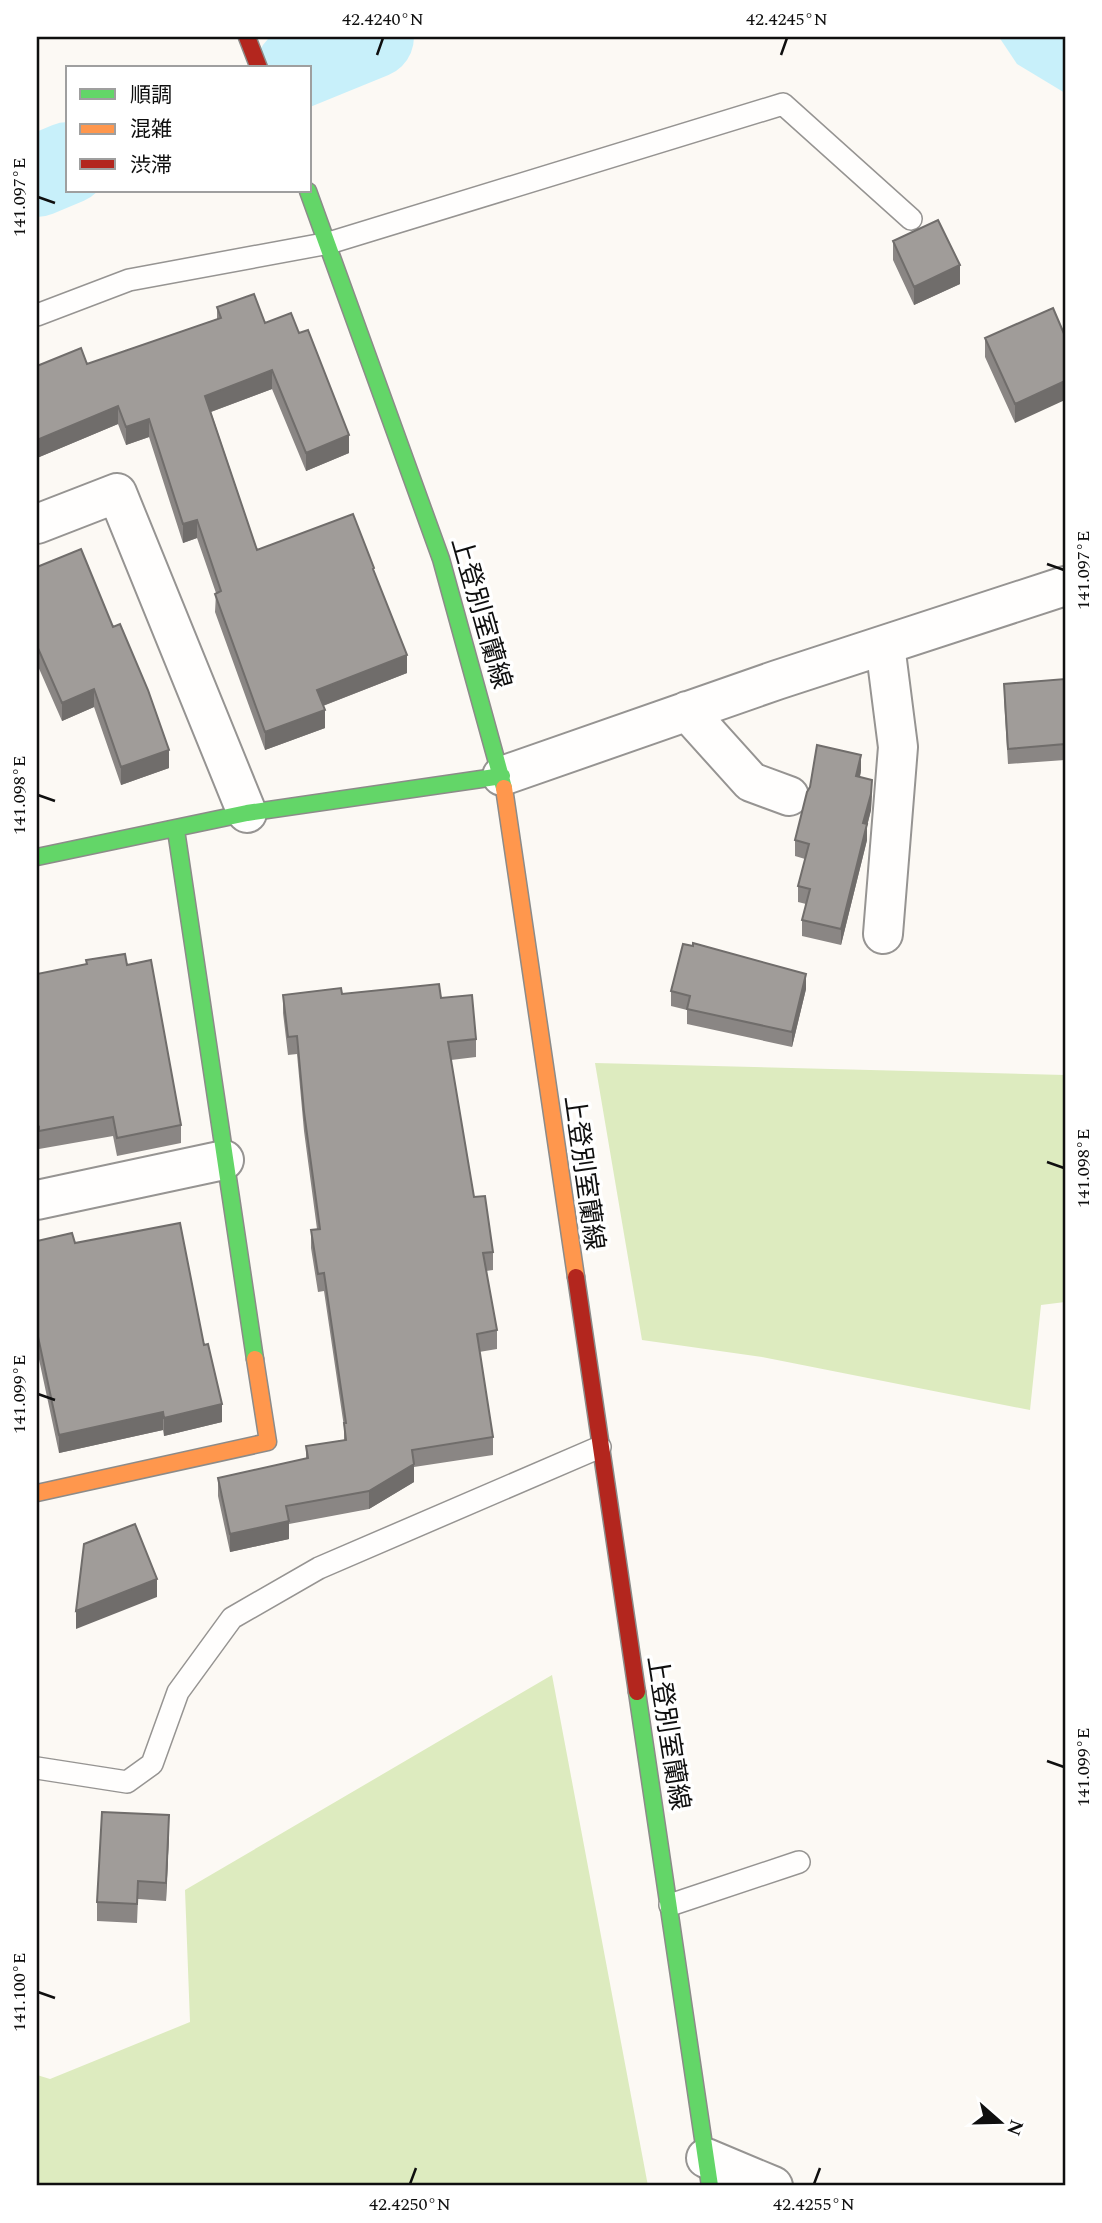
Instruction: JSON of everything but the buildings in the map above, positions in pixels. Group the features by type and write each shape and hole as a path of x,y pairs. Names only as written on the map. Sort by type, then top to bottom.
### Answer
{"main road":[{"path":"247,37 258,66"},
{"name":"上登別室蘭線","path":"308,192 441,559 502,776 708,2172"},
{"path":"37,857 247,813 502,776"},
{"path":"37,1493 268,1442 176,830"}],"street":[{"path":"37,524 117,493 247,813"},
{"path":"502,776 687,711 1065,586"},
{"path":"883,934 898,747 885,645"},
{"path":"687,711 751,782 789,796"},
{"path":"37,1200 224,1160"},
{"path":"708,2172 773,2186"}],"lane":[{"path":"37,315 129,280 329,243 783,104 911,219"},
{"path":"37,1768 127,1782 152,1763 178,1692 232,1618 319,1568 600,1447"},
{"path":"670,1905 799,1862"}],"green space":[{"path":"595,1063 1065,1075 1065,1302 1041,1305 1030,1410 762,1357 642,1340"},
{"path":"552,1675 648,2186 37,2186 37,2075 50,2079 190,2022 185,1890"}],"water":[{"path":"999,37 1065,37 1065,93 1017,64"}],"waterway":[{"path":"302,66 373,37"},
{"path":"37,176 66,164"}],"traffic: fast":[{"path":"308,192 441,559 504,788"},
{"path":"37,857 247,813 502,776"},
{"path":"176,830 255,1359"},
{"path":"637,1692 710,2186"}],"traffic: slow":[{"path":"504,788 576,1277"},
{"path":"37,1493 268,1442 255,1359"}],"traffic: jam":[{"path":"247,37 258,66"},
{"path":"576,1277 637,1692"}]}
